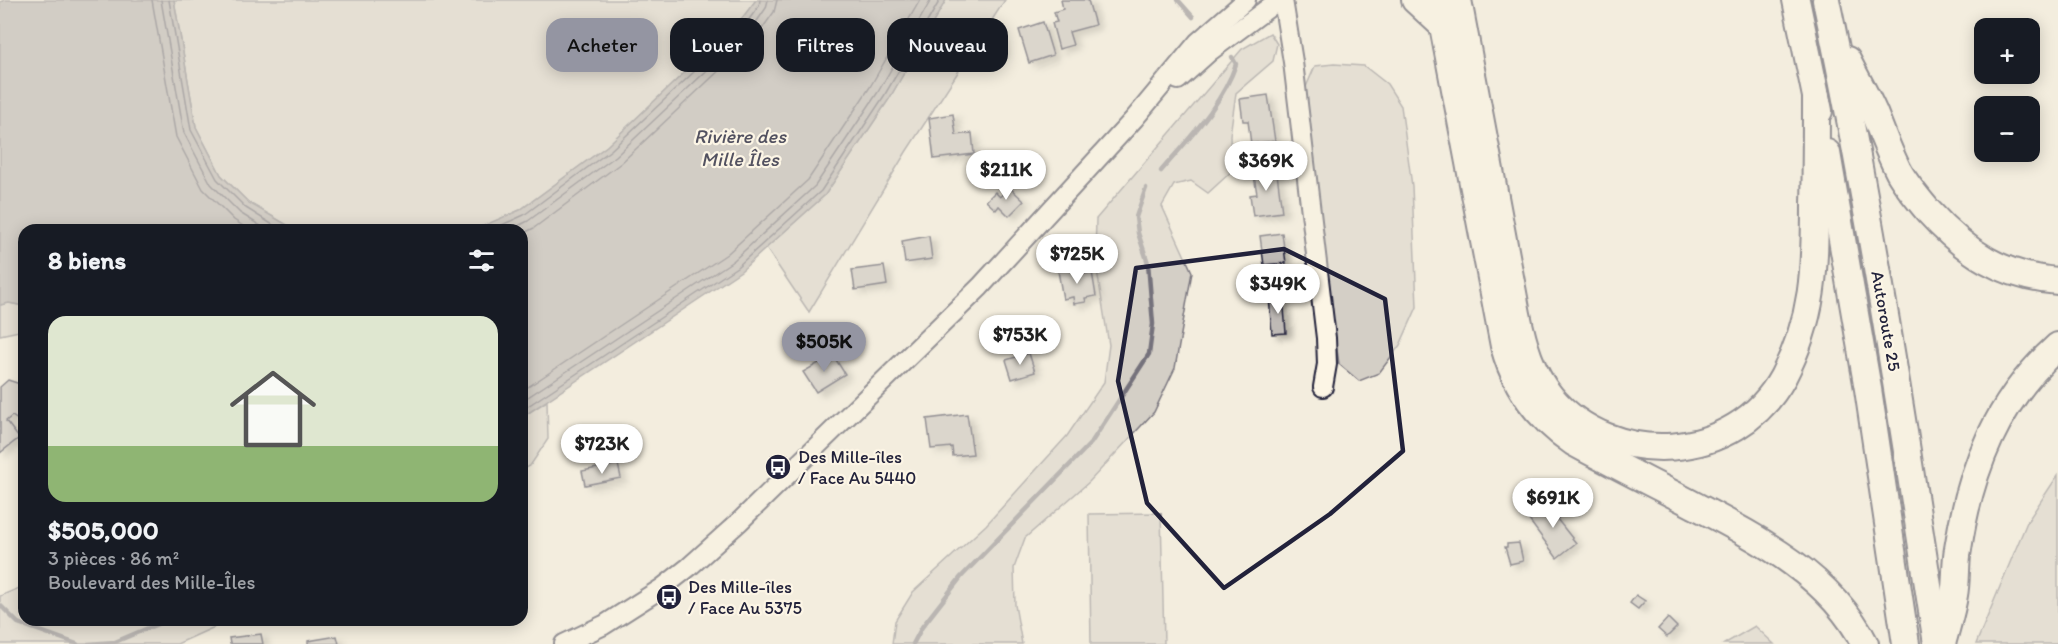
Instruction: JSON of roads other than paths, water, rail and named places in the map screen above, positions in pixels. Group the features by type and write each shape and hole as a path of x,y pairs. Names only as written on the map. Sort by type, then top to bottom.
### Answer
{"highway":[{"path":"1415,0 1442,25"},
{"path":"1438,0 1504,346 1512,370 1524,393 1540,414 1573,442 1741,530 1795,565 1833,598 1854,625 1865,644"},
{"path":"1458,0 1516,314 1526,351 1540,382 1551,397 1569,414 1589,429 1635,445 1679,447 1721,434 1740,423 1758,408 1782,377 1802,333 1813,283 1816,96"},
{"name":"Autoroute 25","path":"1796,0 1816,96 1868,388 1906,644"},
{"name":"Autoroute 25","path":"1826,0 1888,327 1936,644"},
{"path":"1833,33 1874,112 1900,173 1909,188 1933,216 1960,243 1999,267 2027,277 2058,281"},
{"path":"1942,644 1954,594 1963,522 1972,484 1984,449 1999,417 2019,387 2058,346"}],"street":[{"path":"564,644 604,625 662,588 739,522 980,287 1134,119 1198,42 1246,0"},
{"path":"1134,119 1209,52 1281,0 1293,62 1326,338 1327,364 1323,387"}],"water":[{"path":"5,0 174,0 196,127 221,175 249,203 285,224 18,224 18,305 9,303 0,305 0,2"},
{"name":"Rivière des Mille Îles","path":"756,0 946,0 936,18 887,18 887,72 905,72 825,195 741,271 528,413 528,224 488,224 520,210 607,146 685,72 764,72 764,18 742,18"}],"waterway":[{"path":"1178,0 1193,17"},
{"path":"1161,171 1214,107 1236,64 1232,57"},
{"path":"913,644 922,627 961,577 1091,443 1149,354 1153,324 1148,263 1138,233 1136,217 1146,188"},
{"path":"0,605 18,623"},
{"path":"26,626 77,644"},
{"path":"88,644 115,642 153,626"}],"place":[{"name":"Des Mille-îles / Face Au 5440","path":"778,467"},
{"name":"Des Mille-îles / Face Au 5375","path":"669,597"}]}
